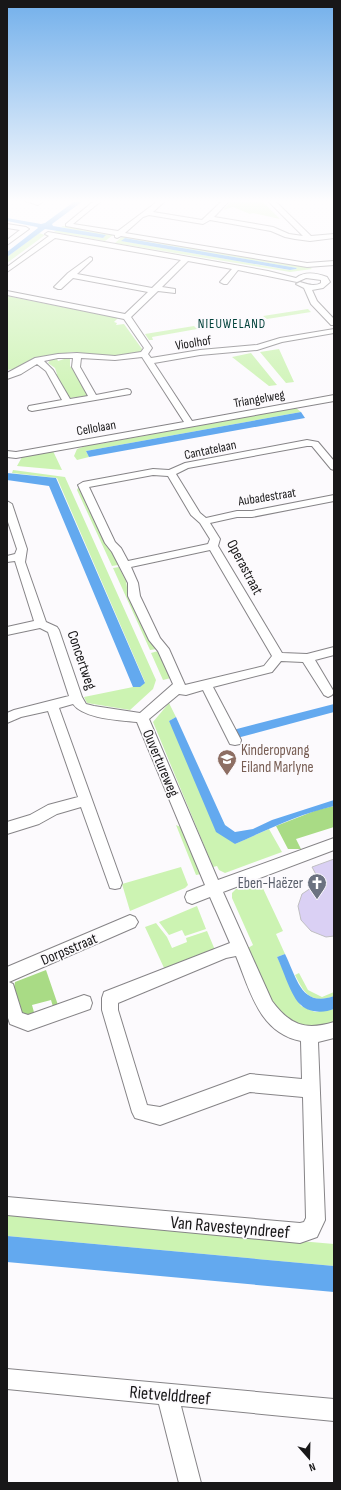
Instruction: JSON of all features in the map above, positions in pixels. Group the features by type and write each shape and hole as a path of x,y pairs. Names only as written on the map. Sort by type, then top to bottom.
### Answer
{"street":[{"path":"58,287 76,271"},
{"path":"86,271 138,280"},
{"path":"127,317 156,286 173,271"},
{"path":"224,282 234,271"},
{"path":"250,271 298,279 310,275 325,276 326,282 325,284 316,287 307,287 300,284 298,279"},
{"path":"71,275 156,286 172,291"},
{"path":"307,287 313,297 314,302 332,320"},
{"path":"313,297 316,287"},
{"path":"7,293 127,317 148,348 144,354"},
{"name":"Vioolhof","path":"149,361 255,347 274,344 280,340 334,332"},
{"path":"7,376 18,372 38,360 58,356 77,355 103,358 144,354"},
{"path":"144,354 189,423"},
{"path":"77,355 76,367 92,398"},
{"path":"38,360 50,370 67,402"},
{"path":"32,408 127,392"},
{"name":"Triangelweg","path":"189,423 334,398"},
{"name":"Cellolaan","path":"7,454 16,455 189,423"},
{"name":"Cantatelaan","path":"124,565 117,550 110,543 83,485 153,472 171,473 185,466 307,443 315,444 334,467"},
{"name":"Operastraat","path":"171,473 196,515 204,520 215,539 213,546 278,658"},
{"name":"Aubadestraat","path":"204,520 237,514 252,514 334,498"},
{"path":"7,504 22,549 20,562 41,624 7,631"},
{"path":"213,546 124,565 132,583 134,596 155,640 163,649 179,684 177,689 186,690 268,669 278,658 307,658 334,651"},
{"path":"7,559 20,556"},
{"name":"Concertweg","path":"41,624 53,630 76,699 82,707 93,711 142,718"},
{"path":"307,658 328,692"},
{"path":"206,685 235,740"},
{"name":"Ouvertureweg","path":"177,689 142,718 214,889 266,1007 278,1022 294,1031 309,1035"},
{"path":"7,718 18,713 76,699"},
{"path":"52,705 115,883"},
{"path":"7,828 34,820 53,809 86,800"},
{"path":"192,897 290,859 334,844"},
{"name":"Dorpsstraat","path":"7,975 130,922"},
{"path":"240,948 224,951 110,998 110,1010 141,1112 160,1116 250,1083 311,1089"},
{"path":"7,990 16,1018 28,1023 84,1003"},
{"path":"309,1035 324,1034 334,1030"},
{"name":"Van Ravesteyndreef","path":"7,1206 300,1233 310,1230 316,1220 309,1035"},
{"name":"Rietvelddreef","path":"7,1379 334,1410"},
{"path":"167,1395 190,1483"}],"green space":[{"path":"281,271 301,271 290,272"},
{"path":"7,296 118,318 114,322 117,323 116,325 124,324 145,353 121,357 73,352 33,358 20,368 7,370"},
{"path":"308,309 311,312 267,319 263,316"},
{"path":"194,326 197,329 152,337 153,340 149,340 145,334"},
{"path":"279,349 294,382 286,383 260,352"},
{"path":"251,353 277,385 269,386 232,357"},
{"path":"67,358 70,359 70,366 74,371 76,371 87,396 69,398 55,374 57,374 55,368 48,363 50,360 57,359 58,361"},
{"path":"296,408 301,412 86,451 89,457 77,460 74,456 77,449 91,444 99,444"},
{"path":"53,451 62,470 17,466 22,457"},
{"path":"13,470 65,477 156,680 153,689 130,710 87,703 84,697 139,687 145,682 57,478 12,473"},
{"path":"80,488 107,547 112,551 118,565 112,566 77,490"},
{"path":"119,567 126,581 128,593 151,643 157,649 150,650 113,568"},
{"path":"158,651 171,678 163,680 151,653"},
{"path":"169,703 176,717 169,721 235,844 269,829 282,852 225,873 219,870 217,866 213,867 153,722"},
{"path":"334,806 334,827 296,839 301,849 288,849 276,826 317,810"},
{"path":"176,825 183,828 201,874 196,875"},
{"path":"181,867 188,885 185,888 130,911 122,884"},
{"path":"257,881 260,882 283,931 276,934 285,954 277,957 301,1006 315,1012 334,1009 334,1021 316,1027 302,1025 289,1020 279,1011 271,1000 258,974 248,948 253,945 232,898 232,893 236,889"},
{"path":"197,906 206,929 185,936 182,930 169,935 159,922"},
{"path":"156,923 167,937 172,948 187,942 186,938 207,931 215,950 165,970 145,927"},
{"path":"46,970 59,1008 54,1010 51,1000 32,1005 35,1016 24,1016 16,1005 14,991 15,982"},
{"path":"299,973 308,990 322,997 334,992 334,996 320,999 310,996 302,988 295,975"},
{"path":"7,1215 334,1244 334,1266 7,1236"}],"water":[{"path":"301,412 305,418 89,457 86,451"},
{"path":"7,473 56,478 145,683 140,687 133,687 49,486 7,480"},
{"path":"334,704 334,712 237,738 233,730"},
{"path":"176,717 225,825 235,832 253,829 272,820 334,800 334,806 296,818 235,844 216,832 169,721"},
{"path":"285,954 297,981 307,994 314,998 323,999 334,996 334,1009 321,1012 312,1011 304,1008 297,1001 277,957"},
{"path":"7,1236 334,1266 334,1292 7,1262"}],"building":[{"name":"Eben-Haëzer","path":"334,859 334,936 326,937 311,931 301,920 298,906 302,894 320,882 312,867"}],"place":[{"name":"Kinderopvang Eiland Marlyne","path":"227,776"},
{"name":"Eben-Haëzer","path":"317,900"}],"district":[{"name":"NIEUWELAND","path":"232,323"}]}
